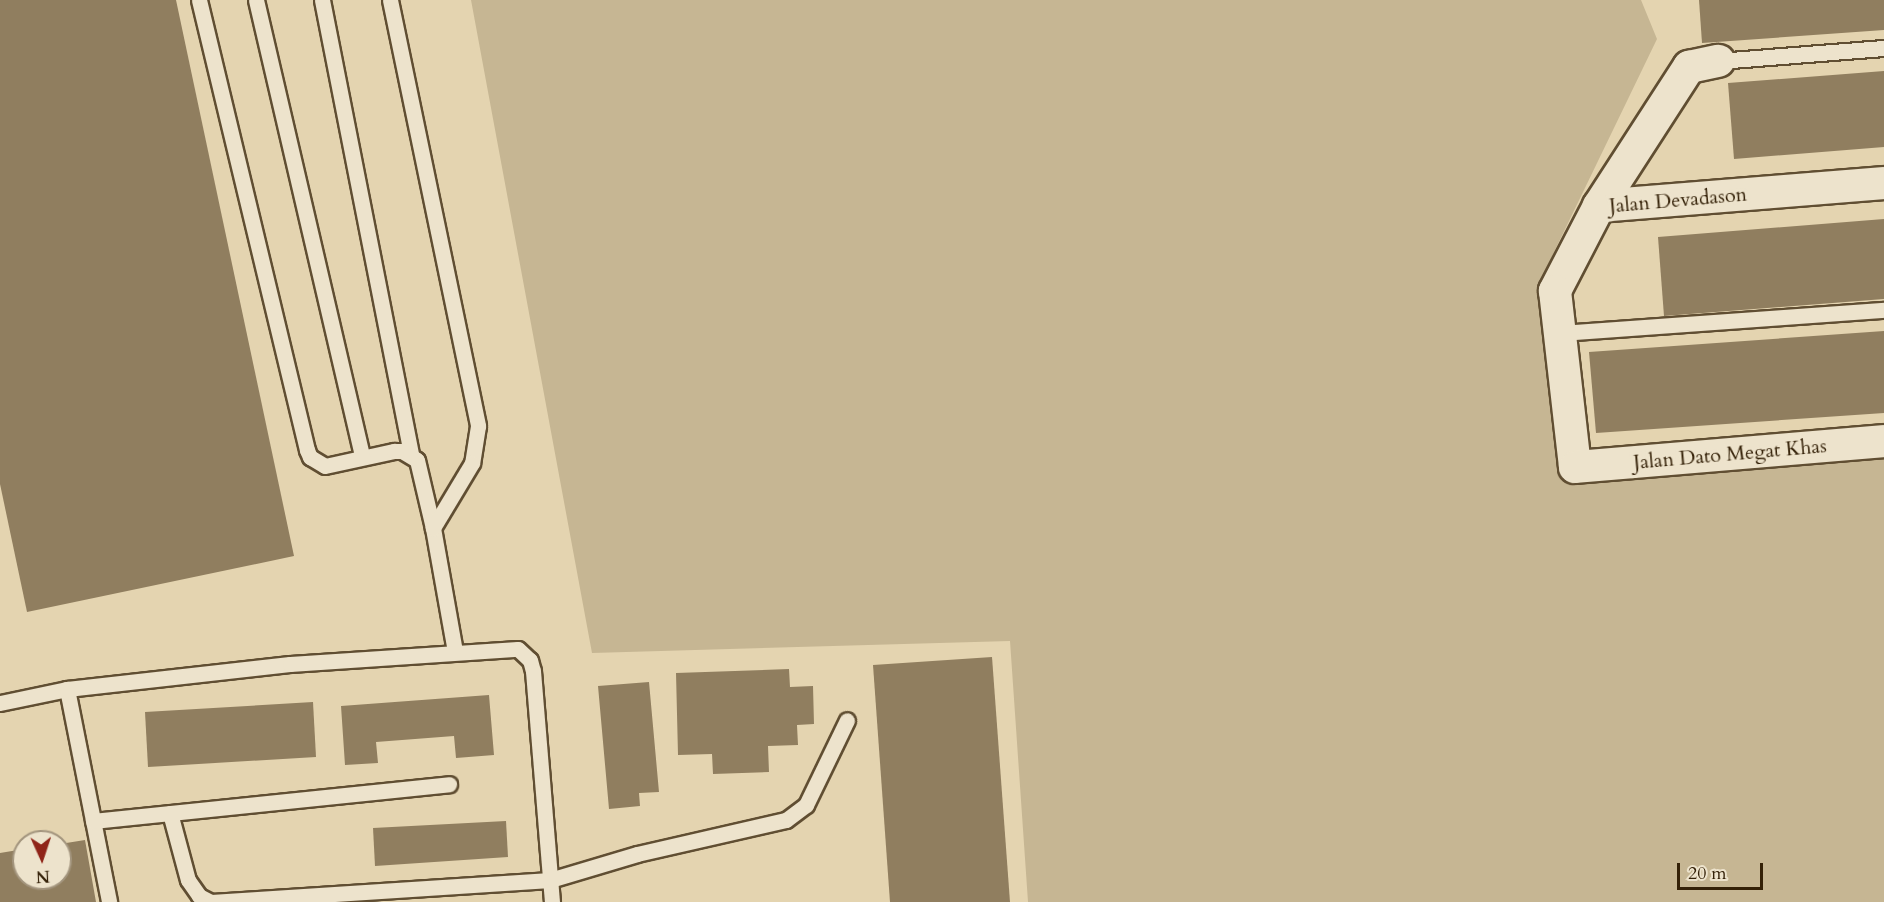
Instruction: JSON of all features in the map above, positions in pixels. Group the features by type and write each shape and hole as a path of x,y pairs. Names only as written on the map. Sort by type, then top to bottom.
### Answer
{"street":[{"path":"1599,206 1689,68 1718,61"},
{"name":"Jalan Devadason","path":"1575,467 1556,291 1599,206 1884,183"},
{"name":"Jalan Dato Megat Khas","path":"1575,467 1884,441"}],"lane":[{"path":"199,0 310,457 325,466 394,451 411,454"},
{"path":"256,0 362,457"},
{"path":"322,0 411,454 420,468 434,528 455,652"},
{"path":"390,0 478,426 472,463 434,528"},
{"path":"1718,61 1884,48"},
{"path":"1561,333 1884,310"},
{"path":"0,703 67,689 290,664 518,649 530,660 552,902"},
{"path":"67,689 109,902"},
{"path":"170,813 188,880 199,896 211,902 550,880 637,854 786,820 807,805 847,720"},
{"path":"93,821 449,784"}],"shaded area":[{"path":"471,0 1641,0 1657,39 1540,281 1558,473 1884,459 1884,902 1028,902 1010,641 592,653"}],"building":[{"path":"0,0 176,0 294,556 27,612 0,484"},
{"path":"1699,0 1884,0 1884,30 1702,43"},
{"path":"1884,71 1884,147 1734,159 1728,83"},
{"path":"1884,219 1884,299 1664,316 1658,237"},
{"path":"1884,331 1884,413 1596,433 1589,352"},
{"path":"992,657 1010,902 890,902 873,665"},
{"path":"789,669 790,687 813,686 814,724 797,725 798,745 768,746 769,772 713,774 712,754 678,755 676,673"},
{"path":"649,682 659,792 639,793 640,806 609,809 598,686"},
{"path":"489,695 494,755 456,758 454,736 376,742 378,763 345,765 341,706"},
{"path":"313,702 316,757 148,767 145,712"},
{"path":"506,821 508,857 375,866 373,828"},
{"path":"85,840 96,902 0,902 0,853 12,851 12,890 72,890 72,842"}]}
